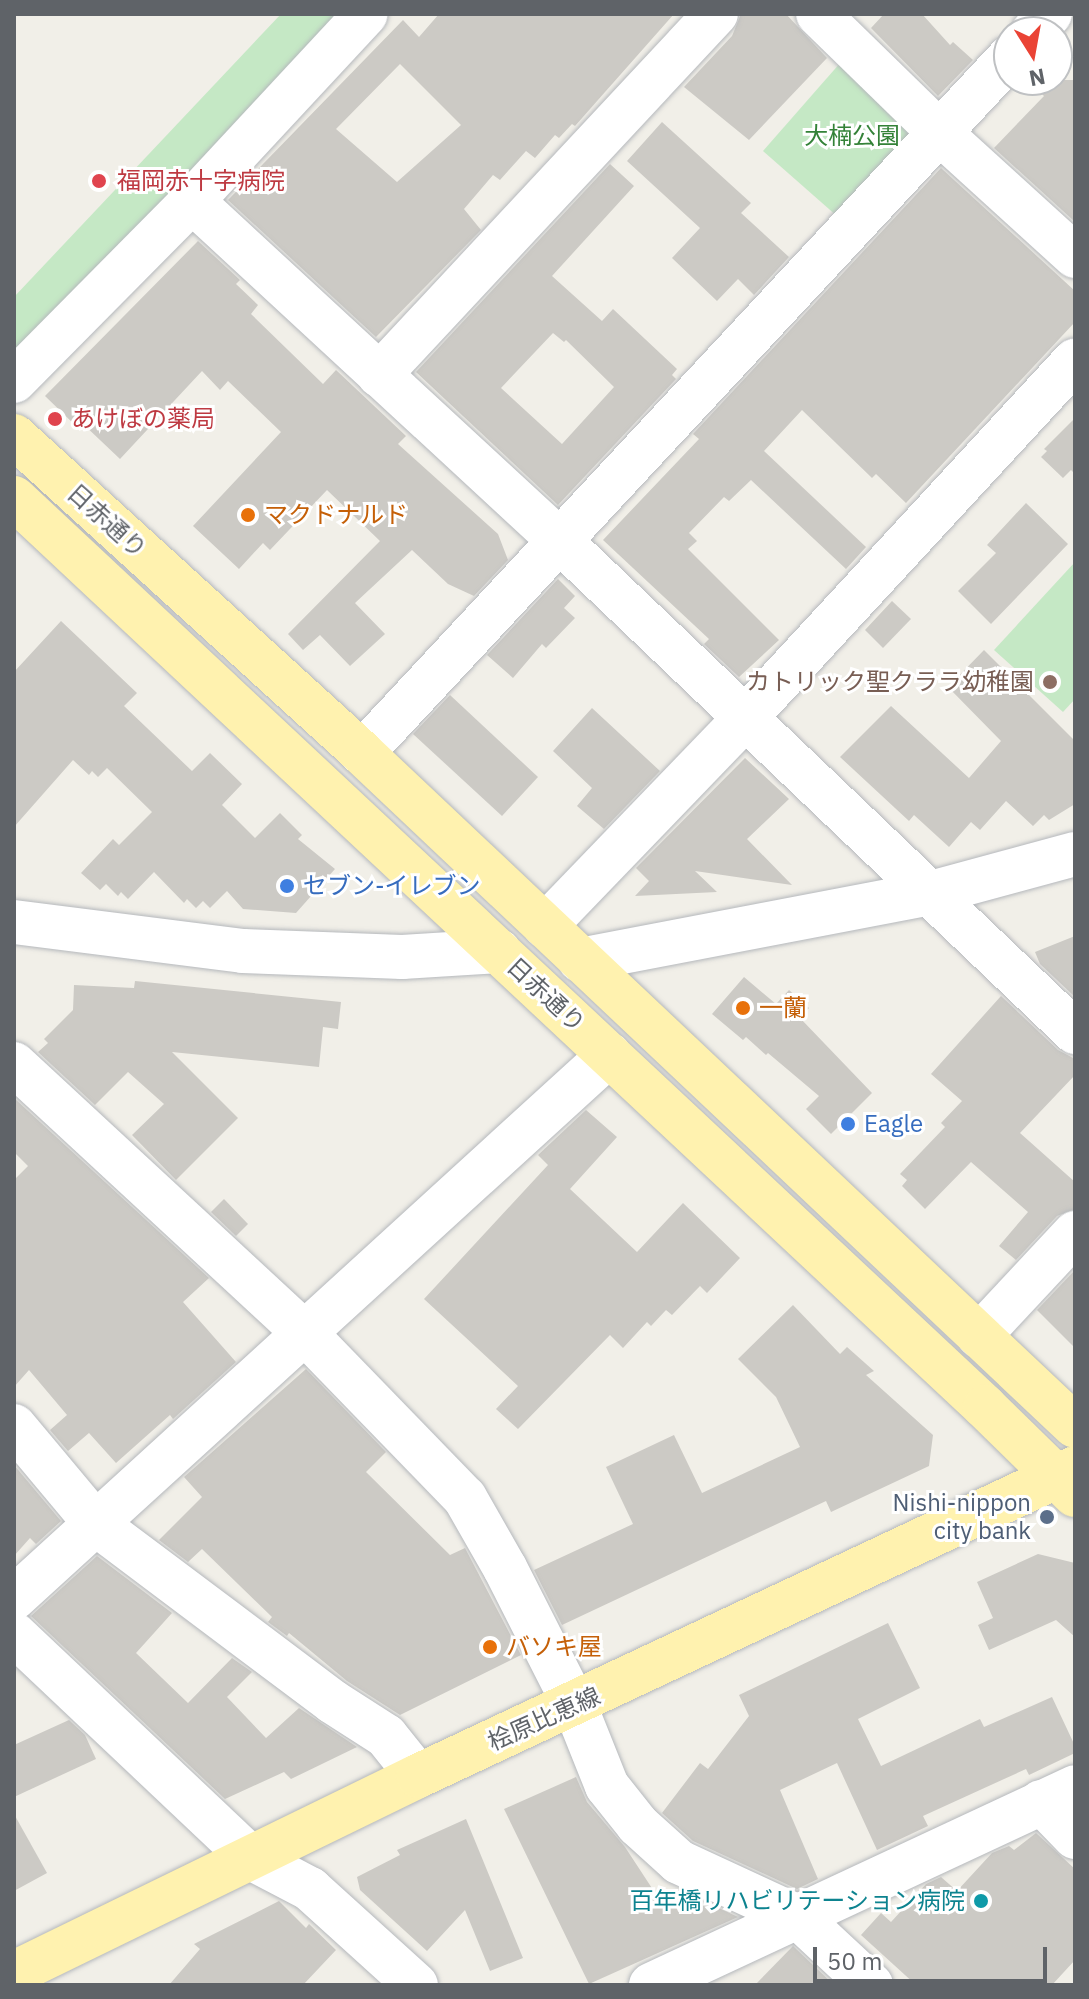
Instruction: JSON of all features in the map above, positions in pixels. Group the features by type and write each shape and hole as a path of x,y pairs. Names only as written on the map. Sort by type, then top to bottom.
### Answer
{"main road":[{"name":"日赤通り","path":"14,436 362,753 1075,1426"},
{"name":"日赤通り","path":"14,498 1068,1480"},
{"name":"桧原比恵線","path":"14,1973 418,1776 575,1706 1001,1506 1068,1480"}],"street":[{"path":"14,381 192,201 366,14"},
{"path":"379,375 716,14"},
{"path":"818,14 940,133 1075,256"},
{"path":"362,753 993,75"},
{"path":"192,201 560,541 1075,1032"},
{"path":"545,926 746,717 1075,360"},
{"path":"580,960 931,893 1075,854"},
{"path":"14,922 243,951 402,957 499,951"},
{"path":"14,1598 609,1055"},
{"path":"14,1064 306,1334 465,1498 505,1568 575,1706 607,1786 638,1825 679,1862 798,1917 871,1985"},
{"path":"979,1336 1075,1233"},
{"path":"14,1426 96,1524 333,1702 386,1736 418,1776"},
{"path":"14,1634 251,1858 310,1889 416,1985"},
{"path":"651,1985 1058,1794 1075,1837"}],"green space":[{"path":"281,14 343,14 24,348 14,350 14,297"},
{"name":"大楠公園","path":"848,54 935,133 846,224 763,151"},
{"name":"カトリック聖クララ幼稚園","path":"1075,562 1075,699 1063,712 994,650"}],"building":[{"path":"439,14 674,14 575,126 572,124 559,138 555,135 535,158 526,151 500,180 493,175 464,209 481,230 376,337 228,200 403,20 419,37","holes":["400,64 461,125 397,182 336,129"]},
{"path":"741,14 786,14 827,58 749,140 684,87 732,36"},
{"path":"884,14 922,14 950,45 953,42 973,60 938,96 871,28"},
{"path":"1075,80 1074,221 994,148 1044,96 1073,96"},
{"path":"662,122 751,203 741,213 789,257 754,295 738,279 717,301 672,258 700,228 627,161"},
{"path":"610,164 634,186 552,276 602,321 613,309 677,369 672,375 676,379 558,505 416,372","holes":["553,333 564,342 566,340 614,387 562,444 501,388"]},
{"path":"941,168 1075,291 1075,322 906,503 876,474 872,478 802,410 764,451 866,547 846,569 751,480 729,501 724,497 689,533 697,541 688,549 779,640 739,677 704,644 709,639 603,540 699,439 693,434"},
{"path":"198,241 240,280 236,284 258,305 251,314 323,384 336,370 406,436 398,444 498,534 508,560 474,596 448,584 412,550 355,603 385,634 350,666 320,635 303,650 288,634 380,541 327,490 270,550 263,543 239,569 193,526 281,432 228,381 220,390 202,371 120,459 81,422 77,427 45,396"},
{"path":"1075,418 1075,474 1071,470 1063,478 1041,457 1047,451 1044,449"},
{"path":"1026,503 1068,544 991,624 958,591 996,553 987,545"},
{"path":"558,579 575,596 564,608 575,618 546,648 542,644 513,678 487,655"},
{"path":"892,601 911,619 883,648 865,630"},
{"path":"61,621 137,693 124,706 192,771 210,753 242,784 222,805 255,838 280,813 302,835 298,839 335,869 296,913 243,909 227,891 210,908 203,901 196,908 187,899 184,903 154,872 128,899 121,892 118,896 106,884 100,890 81,873 113,839 119,845 152,812 107,768 98,777 92,771 89,775 73,760 14,827 14,672"},
{"path":"984,650 1075,741 1075,804 1049,820 1044,815 1033,826 1006,801 980,830 971,822 949,847 914,815 909,821 840,757 891,706 969,778 1001,741 948,687"},
{"path":"450,695 538,777 502,816 413,734"},
{"path":"592,708 660,771 604,829 577,806 592,788 553,751"},
{"path":"745,758 789,799 747,839 792,885 695,871 717,892 635,896 649,881 636,868"},
{"path":"1075,936 1075,997 1040,964 1035,952"},
{"path":"744,977 776,1004 789,990 809,1008 800,1018 872,1093 831,1134 806,1109 819,1096 768,1053 766,1055 746,1037 743,1040 712,1014"},
{"path":"135,981 341,1002 338,1029 323,1027 319,1067 172,1052 238,1118 176,1180 132,1135 164,1104 128,1072 95,1105 38,1052 48,1043 44,1039 73,1010 74,985 134,988"},
{"path":"1001,996 1058,1050 1075,1059 1075,1075 1020,1133 1075,1182 1075,1209 1057,1216 1016,1260 999,1246 1028,1212 971,1162 925,1209 902,1186 907,1180 900,1174 945,1127 941,1123 962,1101 931,1074"},
{"path":"14,1098 209,1278 183,1302 236,1362 173,1419 170,1415 116,1463 89,1433 68,1451 50,1430 67,1415 29,1370 14,1387 14,1180 28,1166 14,1152"},
{"path":"586,1110 617,1137 570,1189 637,1252 683,1203 740,1258 707,1293 700,1286 672,1315 666,1310 651,1326 647,1322 623,1348 610,1335 518,1429 496,1409 518,1386 424,1299 548,1165 538,1155"},
{"path":"224,1199 248,1224 236,1236 211,1212"},
{"path":"1075,1270 1075,1348 1037,1310"},
{"path":"793,1305 840,1354 847,1347 874,1371 866,1375 933,1435 929,1466 831,1512 826,1501 562,1625 534,1570 633,1524 606,1467 674,1435 702,1493 800,1447 776,1397 738,1359"},
{"path":"306,1369 386,1452 366,1472 450,1555 465,1548 521,1655 400,1715 347,1681 289,1633 287,1636 268,1622 272,1617 202,1549 188,1562 159,1540 202,1497 184,1477"},
{"path":"14,1465 61,1521 36,1544 30,1538 14,1556"},
{"path":"1038,1554 1075,1563 1075,1637 1056,1620 989,1650 978,1625 993,1618 977,1582"},
{"path":"97,1556 172,1613 136,1653 188,1703 232,1658 252,1672 227,1697 266,1738 299,1708 357,1747 291,1779 284,1772 225,1799 31,1616"},
{"path":"888,1623 920,1688 858,1719 881,1766 980,1719 984,1727 1052,1697 1075,1746 1075,1753 1029,1775 1026,1769 923,1816 928,1826 877,1850 837,1763 780,1790 818,1879 797,1889 693,1841 662,1813 700,1763 708,1769 749,1716 739,1695"},
{"path":"69,1720 85,1735 96,1759 14,1797 14,1745"},
{"path":"576,1777 587,1802 625,1847 663,1905 687,1893 738,1917 589,1984 504,1809"},
{"path":"14,1814 47,1873 14,1891"},
{"path":"466,1819 523,1958 490,1971 465,1910 427,1951 360,1890 357,1877 400,1855 397,1850"},
{"name":"百年橋リハビリテーション病院","path":"1036,1833 1075,1869 1075,1960 1052,1985 916,1985 861,1935 881,1913 891,1922 926,1884 941,1877 957,1891 992,1853 1009,1846 1014,1850"},
{"path":"279,1901 306,1928 309,1924 336,1950 303,1985 169,1985 200,1949 194,1944"},
{"path":"793,1946 834,1985 755,1985"}],"place":[{"name":"福岡赤十字病院","path":"99,181"},
{"name":"あけぼの薬局","path":"55,419"},
{"name":"マクドナルド","path":"248,515"},
{"name":"カトリック聖クララ幼稚園","path":"1050,682"},
{"name":"セブン-イレブン","path":"287,886"},
{"name":"一蘭","path":"743,1008"},
{"name":"Eagle","path":"848,1124"},
{"name":"Nishi-nippon city bank","path":"1047,1517"},
{"name":"バソキ屋","path":"490,1647"},
{"name":"百年橋リハビリテーション病院","path":"981,1901"}]}
